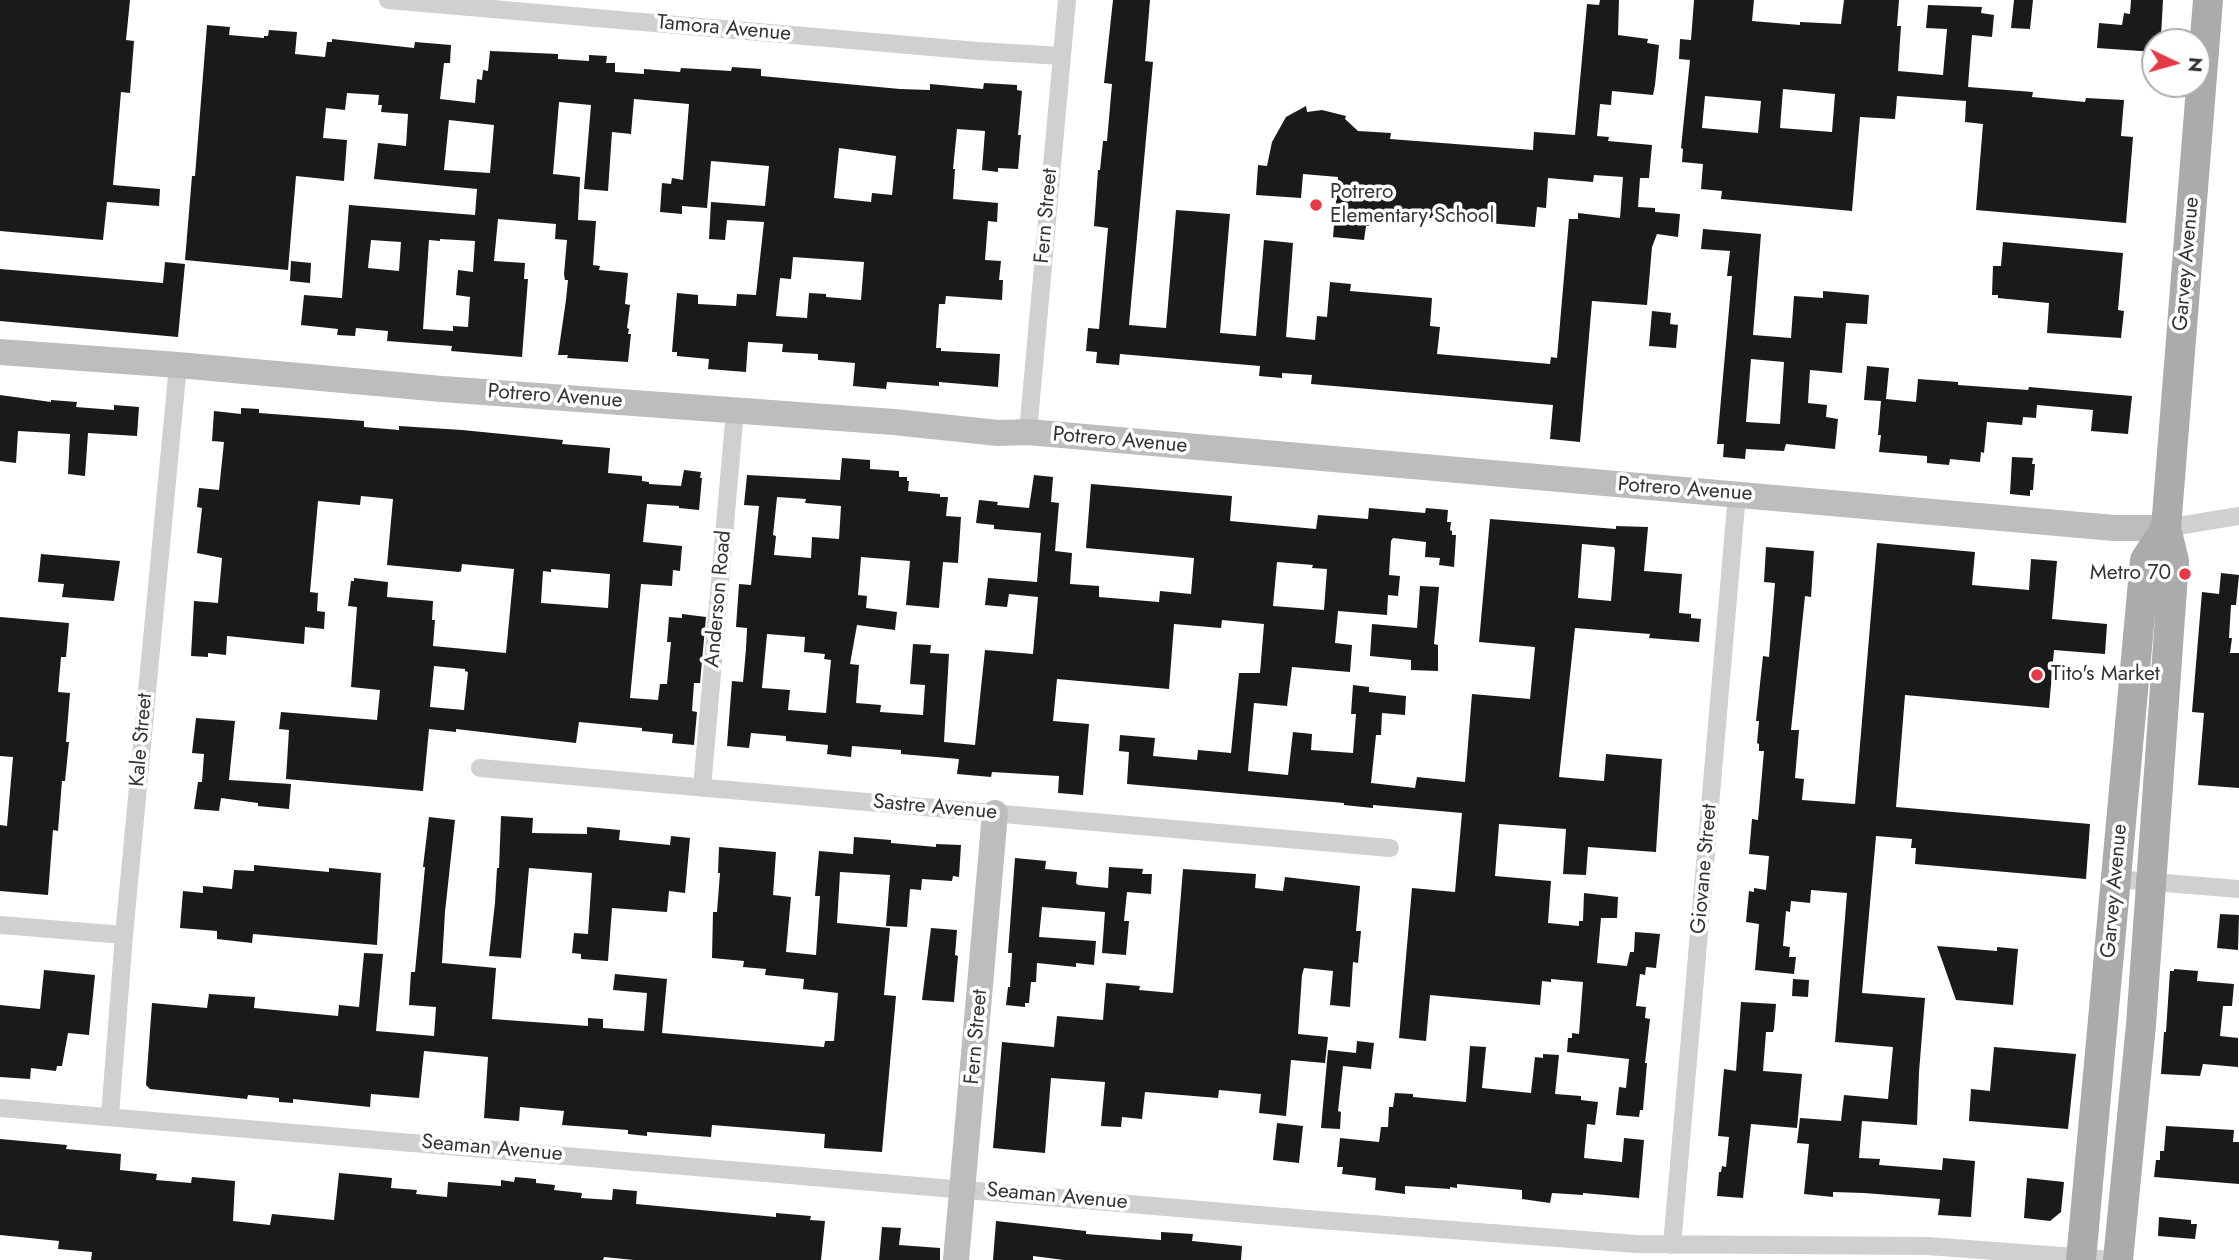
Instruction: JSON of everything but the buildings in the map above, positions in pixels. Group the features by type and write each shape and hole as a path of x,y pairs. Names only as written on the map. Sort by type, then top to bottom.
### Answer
{"main road":[{"name":"Garvey Avenue","path":"2116,1260 2141,1025 2175,561 2166,528 2208,0"},
{"name":"Garvey Avenue","path":"2081,1259 2145,560 2166,528"}],"street":[{"name":"Tamora Avenue","path":"388,0 1062,56"},
{"name":"Fern Street","path":"1028,432 1067,0"},
{"name":"Potrero Avenue","path":"0,352 442,389 894,422 998,433 1028,432 2114,528 2166,528 2239,516"},
{"name":"Kale Street","path":"110,1116 124,935 178,365"},
{"name":"Anderson Road","path":"702,788 735,410"},
{"name":"Giovane Street","path":"1672,1245 1737,494"},
{"name":"Sastre Avenue","path":"481,768 1390,848"},
{"name":"Fern Street","path":"956,1260 995,813"},
{"path":"2116,879 2239,889"},
{"path":"0,925 124,935"},
{"name":"Seaman Avenue","path":"0,1108 1307,1219 1636,1244 1925,1246 2116,1260"}],"place":[{"name":"Potrero Elementary School","path":"1316,205"},
{"name":"Metro 70","path":"2185,574"},
{"name":"Tito's Market","path":"2037,675"}]}
